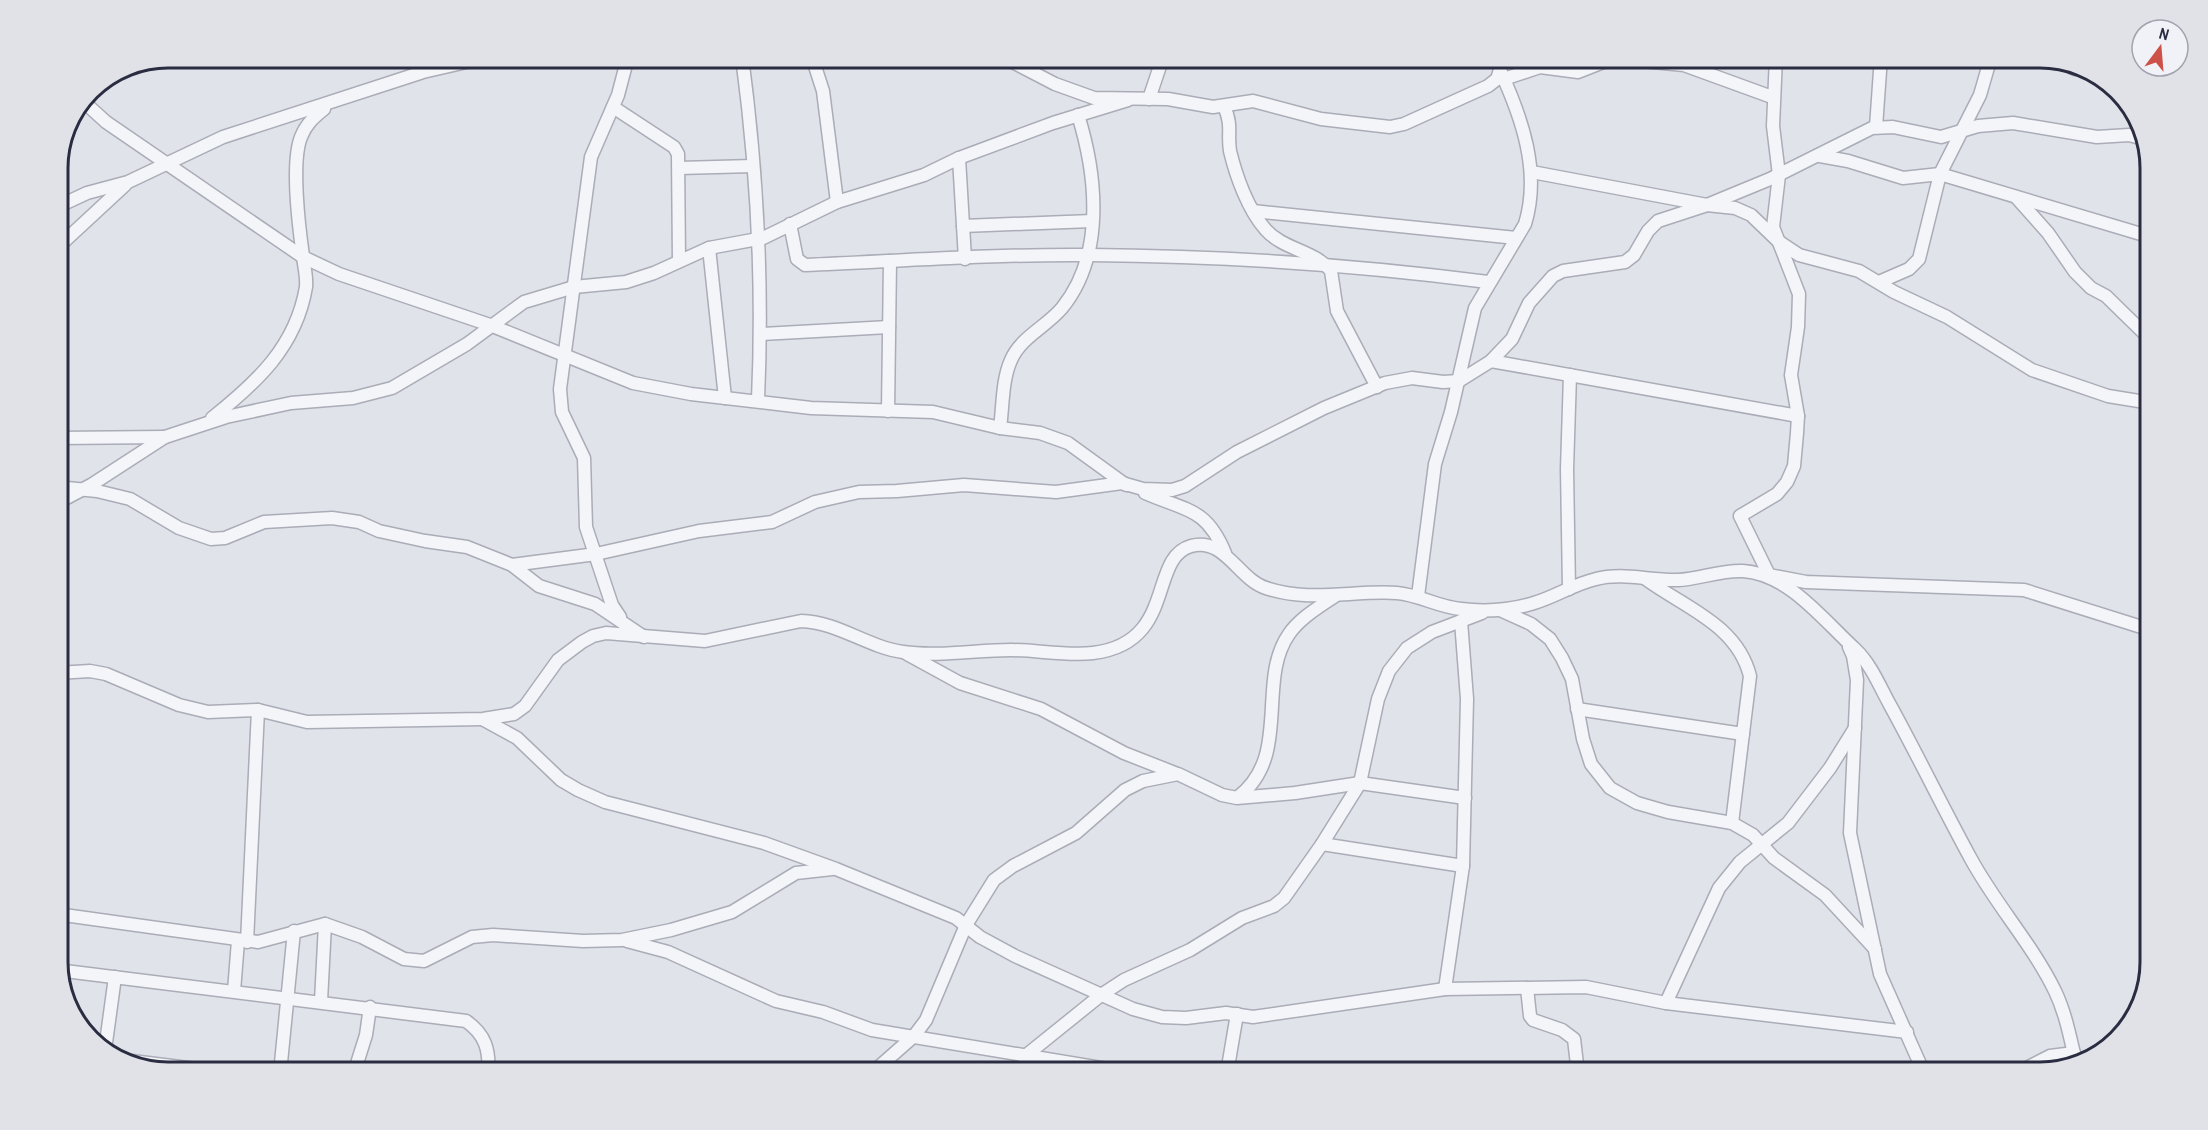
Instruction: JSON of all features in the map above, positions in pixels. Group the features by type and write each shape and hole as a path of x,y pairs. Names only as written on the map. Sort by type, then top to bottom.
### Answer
{"street":[{"path":"68,202 87,193 128,182 223,137 330,105 440,68"},
{"path":"623,623 612,605 586,527 584,458 562,411 560,389 591,157 613,107 625,68"},
{"path":"743,68 751,124 761,334 758,400"},
{"path":"816,68 823,91 837,202"},
{"path":"1024,68 1055,84 1086,96 1128,100 1168,99 1206,107 1253,101 1321,119 1395,127 1488,86 1502,75 1535,68"},
{"path":"1149,99 1159,68"},
{"path":"1418,596 1435,464 1459,381 1475,308 1488,282 1516,238 1529,210 1532,172 1518,113 1502,75 1503,68"},
{"path":"1548,68 1578,72 1588,68"},
{"path":"1692,68 1772,97"},
{"path":"1775,68 1772,97 1779,175 1772,217 1778,241 1799,294 1798,327 1791,375 1798,416 1794,466 1787,482 1777,494 1740,516 1769,575 1823,618 1869,667 1972,861 2054,990 2066,1020 2075,1056"},
{"path":"1876,127 1880,68"},
{"path":"1879,282 1909,269 1918,259 1940,174 1960,130 1980,95 1988,68"},
{"path":"68,497 165,437 205,424 291,403 354,398 392,388 467,344 524,302 574,287 626,282 709,248 756,239 837,202 924,175 959,158 1078,115 1128,100"},
{"path":"205,424 239,396 279,355 290,337 306,287 307,272 298,218 298,151 307,126 330,105"},
{"path":"89,106 106,122 303,257 339,274 490,325 633,383 725,398 758,400 811,408 933,412 1000,428 1054,437 1068,443 1122,483 1204,519 1215,530 1225,553 1240,573 1262,587 1296,596 1335,596 1372,592 1418,596 1437,605 1486,611 1536,603 1608,576 1647,580 1683,580 1718,572 1742,571 1806,582 2024,590 2140,627"},
{"path":"1224,106 1231,120 1230,151 1253,212 1278,241 1326,264 1335,282 1337,311 1377,387"},
{"path":"613,107 674,147 678,154 679,261"},
{"path":"1000,428 1011,361 1020,344 1060,309 1074,291 1089,255 1092,221 1090,158 1078,115"},
{"path":"512,565 596,554 699,531 772,522 815,502 859,492 897,491 964,484 1056,492 1122,483 1155,490 1172,490 1185,486 1237,452 1324,408 1377,387 1405,379 1459,381 1491,361 1512,339 1529,303 1553,276 1563,271 1625,262 1634,255 1648,231 1658,221 1707,205 1779,175 1876,127 1893,127 1941,137 1960,130 2013,123 2097,137 2136,137"},
{"path":"1820,156 1848,161 1903,178 1940,174 2140,234"},
{"path":"959,158 965,259"},
{"path":"679,168 753,166"},
{"path":"1532,172 1707,205 1736,208 1751,215 1778,241 1804,257 1853,268 1894,292 1947,317 2032,370 2108,396 2140,402"},
{"path":"68,238 128,182"},
{"path":"2016,196 2050,236 2075,272 2091,288 2106,296 2140,329"},
{"path":"1253,212 1516,238"},
{"path":"963,226 1092,221"},
{"path":"790,224 797,259 805,265 1089,255 1326,264 1488,282"},
{"path":"709,248 725,398"},
{"path":"888,411 890,261"},
{"path":"761,334 890,327"},
{"path":"1491,361 1798,416"},
{"path":"1569,589 1567,470 1570,375"},
{"path":"68,438 165,437"},
{"path":"68,488 130,500 187,532 211,539 225,538 264,522 332,518 359,522 379,531 425,541 467,547 512,565 539,586 595,604 646,638"},
{"path":"903,652 1013,650 1087,654 1113,649 1126,644 1147,626 1154,614 1176,555 1189,547 1207,544 1225,553"},
{"path":"1647,580 1720,626 1739,648 1750,676 1732,823"},
{"path":"1237,798 1258,777 1265,759 1278,663 1283,644 1299,623 1335,596"},
{"path":"1500,610 1531,624 1550,639 1572,680 1582,739 1591,764 1610,788 1637,803 1668,813 1732,823 1753,835 1774,858 1825,895 1875,949"},
{"path":"1024,1057 1101,995 1146,968 1212,939 1242,918 1274,906 1284,898 1322,844 1360,783 1378,699 1389,671 1407,648 1432,632 1486,611"},
{"path":"68,672 90,671 106,674 195,710 258,710 307,722 483,719 514,714 525,706 558,660 582,642 606,633 705,641 801,621 813,621 828,624 876,644 903,652 960,683 1041,709 1124,753 1178,774 1222,795 1237,798 1295,793 1360,783 1465,798"},
{"path":"1444,990 1463,866 1467,699 1461,621"},
{"path":"1847,644 1853,656 1857,680 1850,833 1883,981 1919,1062"},
{"path":"1577,709 1743,734"},
{"path":"234,991 242,941 258,710"},
{"path":"483,719 517,738 561,780 605,802 764,843 836,869 966,925 980,937 1015,956 1133,1009 1162,1017 1186,1018 1226,1013 1253,1017 1444,990 1586,987 1666,1003 1907,1032"},
{"path":"1666,1003 1719,888 1740,862 1788,823 1830,768 1856,726"},
{"path":"884,1062 914,1036 938,995 966,925 986,891 1003,872 1076,833 1125,790 1143,781 1178,774"},
{"path":"1322,844 1463,866"},
{"path":"68,915 182,930 242,941 268,940 325,924 415,961 432,957 472,937 492,935 583,941 622,940 671,930 732,912 796,873 836,869"},
{"path":"321,1001 325,924"},
{"path":"281,1062 294,931"},
{"path":"622,940 668,952 776,1001 834,1015 872,1030 1057,1062"},
{"path":"68,971 370,1007 466,1021 483,1037 488,1050 488,1062"},
{"path":"106,1042 116,977"},
{"path":"1527,988 1530,1016 1533,1020 1562,1030 1574,1039 1577,1062"},
{"path":"357,1062 366,1035 370,1007"},
{"path":"1229,1062 1237,1014"},
{"path":"2038,1062 2050,1056 2071,1058"}]}
